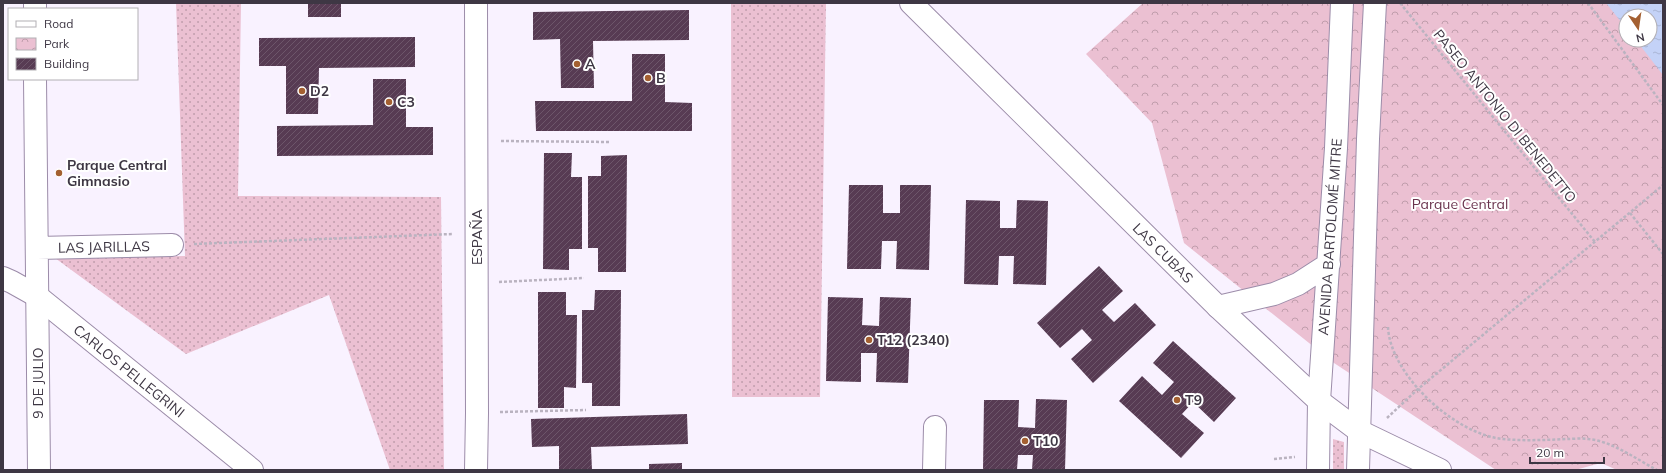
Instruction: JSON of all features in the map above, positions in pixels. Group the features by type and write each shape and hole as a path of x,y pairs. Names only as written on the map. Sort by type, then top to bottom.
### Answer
{"street":[{"name":"ESPAÑA","path":"476,3 476,470"},
{"name":"LAS CUBAS","path":"911,3 1218,307 1319,401 1359,431 1440,470"},
{"name":"AVENIDA BARTOLOMÉ MITRE","path":"1318,470 1319,401 1329,264 1342,3"},
{"path":"1358,470 1375,3"},
{"path":"35,80 37,248"},
{"name":"LAS JARILLAS","path":"37,248 172,245"},
{"name":"9 DE JULIO","path":"37,248 39,470"},
{"path":"1218,307 1274,294 1298,284 1329,264"},
{"name":"CARLOS PELLEGRINI","path":"3,278 38,296 252,470"},
{"path":"934,470 935,427"}],"path":[{"name":"PASEO ANTONIO DI BENEDETTO","path":"1400,3 1595,242"},
{"path":"1588,3 1663,105"},
{"path":"476,141 610,142"},
{"path":"1359,431 1382,424 1418,389 1663,185"},
{"path":"1630,212 1663,254"},
{"path":"172,245 476,233"},
{"path":"477,284 526,280 584,278"},
{"path":"1388,325 1388,332 1396,358 1418,389 1441,412 1478,433 1501,439 1588,439 1607,444 1657,470"},
{"path":"477,413 586,410"}],"green space":[{"path":"176,3 241,3 238,196 441,197 444,470 390,470 329,295 186,354 55,258 185,256"},
{"path":"731,3 826,3 820,397 732,397"},
{"name":"Parque Central","path":"1143,3 1663,3 1663,470 1617,470 1601,463 1575,470 1496,470 1334,363 1184,243 1152,123 1086,54"},
{"path":"1333,439 1344,442 1344,470 1333,470"}],"water":[{"path":"1606,3 1663,3 1663,75 1642,48 1658,48 1658,8 1618,8 1618,18"}],"building":[{"path":"308,3 341,3 341,17 308,17"},
{"name":"A","path":"689,10 689,40 593,41 594,88 561,88 560,39 533,40 533,12"},
{"name":"D2","path":"415,37 415,67 319,68 318,114 286,114 286,66 259,66 259,38"},
{"name":"B","path":"632,54 665,54 665,102 692,103 692,131 536,131 535,101 632,101"},
{"name":"C3","path":"373,79 406,79 406,127 433,127 433,155 277,156 277,126 373,125"},
{"path":"544,153 572,153 571,177 582,177 582,249 569,249 569,270 543,269"},
{"path":"627,155 626,272 598,272 598,248 588,248 588,176 601,176 601,156"},
{"path":"849,185 883,185 883,213 900,213 900,185 931,185 929,270 896,269 897,241 882,241 881,269 847,269"},
{"path":"966,200 1000,201 1000,228 1016,228 1017,200 1048,201 1046,285 1013,284 1014,256 999,256 998,285 964,284"},
{"path":"1099,266 1123,291 1102,310 1114,322 1135,303 1156,325 1093,383 1071,359 1092,340 1082,329 1060,348 1037,323"},
{"path":"595,290 621,290 620,406 592,406 592,383 582,383 582,310 594,310"},
{"path":"538,292 566,292 566,315 577,315 576,388 564,387 564,408 538,408"},
{"name":"T12 (2340)","path":"828,297 863,298 862,325 879,326 880,297 911,298 908,383 876,382 877,353 861,353 861,382 826,381"},
{"name":"T9","path":"1173,341 1236,398 1214,422 1193,402 1182,414 1204,433 1181,458 1119,401 1142,376 1162,395 1174,382 1153,363"},
{"name":"T10","path":"1036,399 1067,400 1065,470 1032,470 1033,455 1018,455 1017,470 983,470 984,400 1019,400 1018,427 1035,428"},
{"path":"687,414 688,444 591,447 592,470 559,470 559,446 532,447 531,419"},
{"path":"682,463 682,470 649,470 649,464"}],"place":[{"name":"A","path":"577,64"},
{"name":"B","path":"648,78"},
{"name":"D2","path":"302,91"},
{"name":"C3","path":"389,102"},
{"name":"Parque Central Gimnasio","path":"59,173"},
{"name":"T12 (2340)","path":"869,340"},
{"name":"T9","path":"1177,400"},
{"name":"T10","path":"1025,441"}]}
